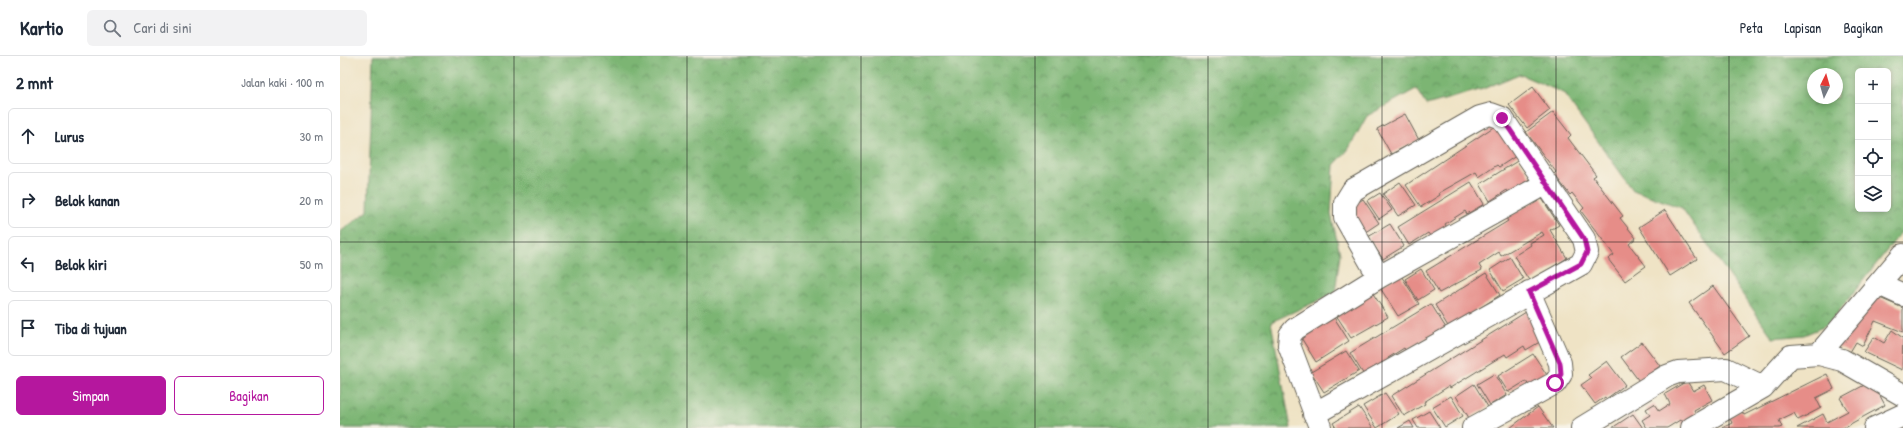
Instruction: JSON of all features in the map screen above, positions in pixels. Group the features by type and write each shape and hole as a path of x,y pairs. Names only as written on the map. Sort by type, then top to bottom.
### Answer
{"street":[{"path":"1379,277 1345,217 1345,203 1353,190 1480,117 1491,114 1502,118 1547,183 1584,239 1587,252 1581,264 1529,292 1317,421 1290,345 1290,335 1295,329 1379,277 1547,183"},
{"path":"1819,354 1903,255"},
{"path":"1879,284 1903,295"},
{"path":"1473,428 1555,383 1561,374 1560,363 1529,292"},
{"path":"1692,428 1763,387 1791,356 1819,354 1842,360 1903,395"},
{"path":"1582,428 1667,376 1678,372 1726,369 1763,387"},
{"path":"1875,428 1903,415"}],"green space":[{"path":"373,56 1903,56 1903,230 1828,325 1804,335 1773,338 1682,208 1633,190 1563,93 1519,74 1483,89 1426,105 1416,89 1367,116 1348,150 1334,165 1331,214 1340,254 1335,293 1271,322 1291,428 340,428 340,232 368,211"}],"building":[{"path":"1533,87 1550,110 1527,128 1509,105"},
{"path":"1553,112 1571,135 1568,138 1596,175 1593,177 1623,216 1620,218 1636,238 1629,244 1646,266 1625,281 1608,259 1614,255 1581,211 1584,208 1572,193 1570,195 1554,174 1556,172 1526,132"},
{"path":"1405,114 1419,140 1391,154 1377,129"},
{"path":"1498,124 1519,154 1499,167 1497,165 1479,177 1476,172 1439,193 1440,195 1421,207 1406,185"},
{"path":"1519,160 1531,178 1508,193 1507,190 1490,201 1480,184"},
{"path":"1400,182 1416,205 1398,216 1383,194"},
{"path":"1471,182 1484,204 1467,214 1465,211 1445,224 1447,228 1431,237 1428,233 1409,245 1398,227"},
{"path":"1380,193 1392,210 1379,219 1367,201"},
{"path":"1541,197 1559,225 1550,230 1567,258 1530,282 1514,256 1531,245 1530,243 1544,235 1542,232 1501,256 1499,252 1479,265 1482,270 1439,293 1426,271 1508,221 1506,218"},
{"path":"1363,199 1379,223 1364,233 1347,210"},
{"path":"1665,210 1697,259 1670,276 1639,227"},
{"path":"1390,224 1404,246 1383,259 1368,237"},
{"path":"1510,257 1523,279 1503,291 1490,270"},
{"path":"1421,269 1434,290 1418,300 1405,279"},
{"path":"1486,273 1500,295 1449,328 1435,305"},
{"path":"1400,274 1419,304 1398,316 1379,286"},
{"path":"1713,286 1749,336 1725,353 1689,303"},
{"path":"1372,292 1388,317 1351,338 1336,315"},
{"path":"1875,296 1903,308 1903,332 1875,321 1863,346 1856,342 1850,352 1833,344"},
{"path":"1431,304 1446,328 1406,351 1404,348 1388,358 1389,360 1364,375 1350,353"},
{"path":"1526,312 1543,340 1526,350 1524,346 1507,357 1505,354 1450,388 1449,386 1424,402 1425,404 1404,416 1391,396"},
{"path":"1333,316 1349,341 1316,362 1300,336"},
{"path":"1892,330 1903,338 1902,370 1864,352 1874,337 1884,343"},
{"path":"1642,342 1660,366 1639,381 1621,357"},
{"path":"1346,351 1359,371 1324,392 1311,372"},
{"path":"1533,354 1547,375 1529,386 1526,381 1508,392 1498,376"},
{"path":"1607,361 1625,385 1606,399 1605,397 1595,404 1581,385 1591,378 1588,375"},
{"path":"1494,374 1507,395 1490,405 1477,384"},
{"path":"1827,374 1834,389 1816,398 1821,408 1798,420 1794,413 1779,420 1782,427 1779,428 1722,428 1732,423 1729,417 1741,410 1744,415"},
{"path":"1687,381 1693,391 1704,385 1712,400 1694,410 1698,417 1682,425 1680,420 1667,428 1647,428 1642,420 1650,415 1646,409 1654,404 1659,411 1670,404 1665,394"},
{"path":"1872,381 1885,405 1843,428 1797,428 1823,414 1827,422 1848,411 1840,398"},
{"path":"1474,384 1488,407 1469,418 1456,396"},
{"path":"1385,393 1399,414 1377,428 1363,406"},
{"path":"1451,396 1463,416 1445,427 1432,407"},
{"path":"1359,407 1373,428 1336,428 1333,423"},
{"path":"1538,407 1553,428 1510,428 1527,415"},
{"path":"1429,411 1440,428 1418,428 1413,420"},
{"path":"1633,414 1643,428 1612,428"},
{"path":"1410,421 1414,428 1398,428"}],"route":[{"path":"1502,118 1584,239 1587,252 1581,264 1529,292 1560,363 1561,374 1555,383"}]}
